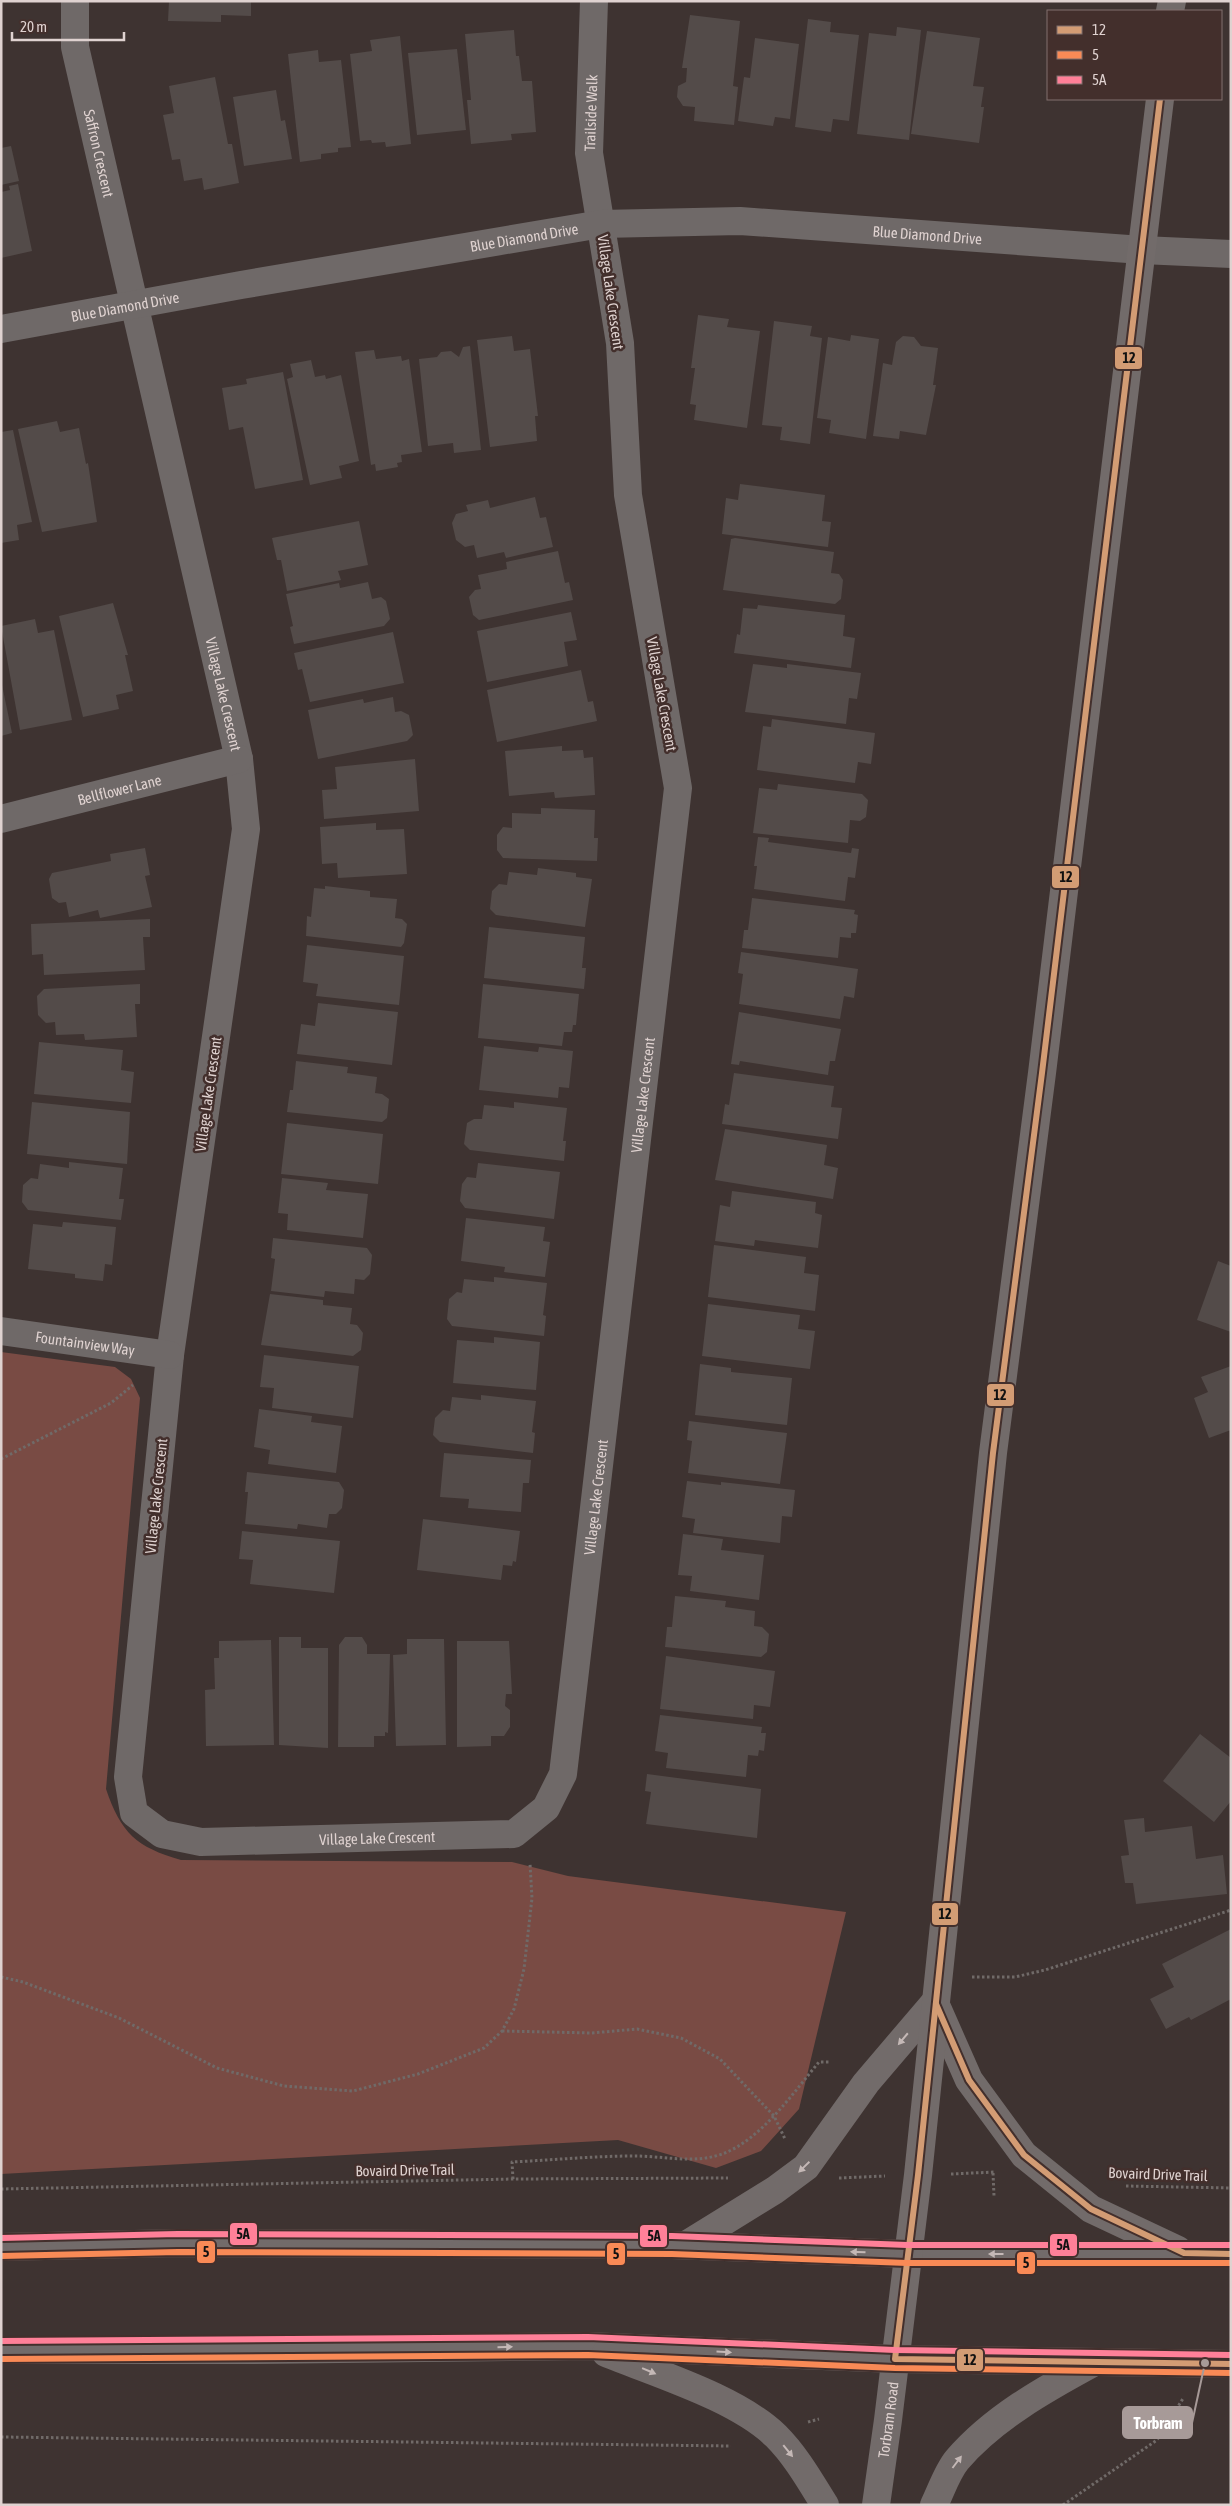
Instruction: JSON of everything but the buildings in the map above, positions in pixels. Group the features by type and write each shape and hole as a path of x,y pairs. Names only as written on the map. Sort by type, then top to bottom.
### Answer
{"main road":[{"name":"Torbram Road","path":"876,2505 918,2175 993,1453 1042,1073 1160,100"},
{"path":"686,2245 775,2190 806,2167 936,1990"},
{"path":"936,1990 969,2080 1024,2155 1091,2209 1184,2253"},
{"path":"1,2247 178,2243 686,2245 907,2254 1231,2254"},
{"path":"588,2346 740,2408 776,2436 802,2469 825,2505"},
{"path":"1,2350 255,2350 588,2346 895,2359 1218,2363"},
{"path":"934,2505 955,2462 996,2424 1061,2380 1095,2362"}],"street":[{"name":"Saffron Crescent","path":"75,1 75,46 133,305"},
{"name":"Trailside Walk","path":"594,1 590,153 601,224"},
{"name":"Blue Diamond Drive","path":"1,330 133,305 601,224 740,221 1142,250 1231,254"},
{"name":"Village Lake Crescent","path":"133,305 240,759 246,829 170,1355 128,1777 134,1813 162,1834 201,1842 514,1834 546,1808 563,1774 678,788 628,495 620,343 601,224"},
{"name":"Bellflower Lane","path":"1,819 240,759"},
{"name":"Fountainview Way","path":"1,1331 170,1355"}],"path":[{"path":"1,1459 111,1402 170,1355"},
{"path":"1,1977 23,1982 118,2018 217,2068 284,2086 353,2091 418,2074 484,2048 502,2031 514,2009 524,1969 532,1898 527,1824"},
{"path":"936,1990 1045,1970 1231,1910"},
{"path":"502,2031 592,2033 637,2029 681,2038 720,2059 774,2116 785,2142"},
{"path":"513,2179 512,2162 634,2156 700,2159 722,2154 742,2144 774,2116 818,2062 829,2062"},
{"path":"993,2173 994,2196"},
{"name":"Bovaird Drive Trail","path":"1,2189 513,2179 682,2180 736,2178"},
{"name":"Bovaird Drive Trail","path":"1124,2186 1231,2188"},
{"path":"1063,2505 1157,2440 1218,2363"},
{"path":"1,2437 732,2446 776,2436"}],"shaded area":[{"path":"1,1352 115,1367 131,1379 140,1398 106,1789 118,1817 132,1836 152,1850 181,1860 512,1862 568,1876 846,1912 799,2109 761,2151 716,2168 618,2140 1,2174"}],"transit line":[{"name":"12","path":"1160,100 1042,1073 993,1453 918,2175 895,2359 1231,2364"},
{"name":"12","path":"936,2004 969,2080 1024,2155 1091,2209 1184,2253 1231,2254"},
{"name":"5A","path":"1,2238 178,2234 672,2236 907,2245 1231,2245"},
{"name":"5","path":"1,2256 178,2252 672,2254 907,2263 1231,2263"},
{"name":"5A","path":"1,2341 588,2337 895,2350 1231,2355"},
{"name":"5","path":"1,2359 588,2355 895,2368 1231,2373"}],"place":[{"name":"Torbram","path":"1205,2363"}]}
